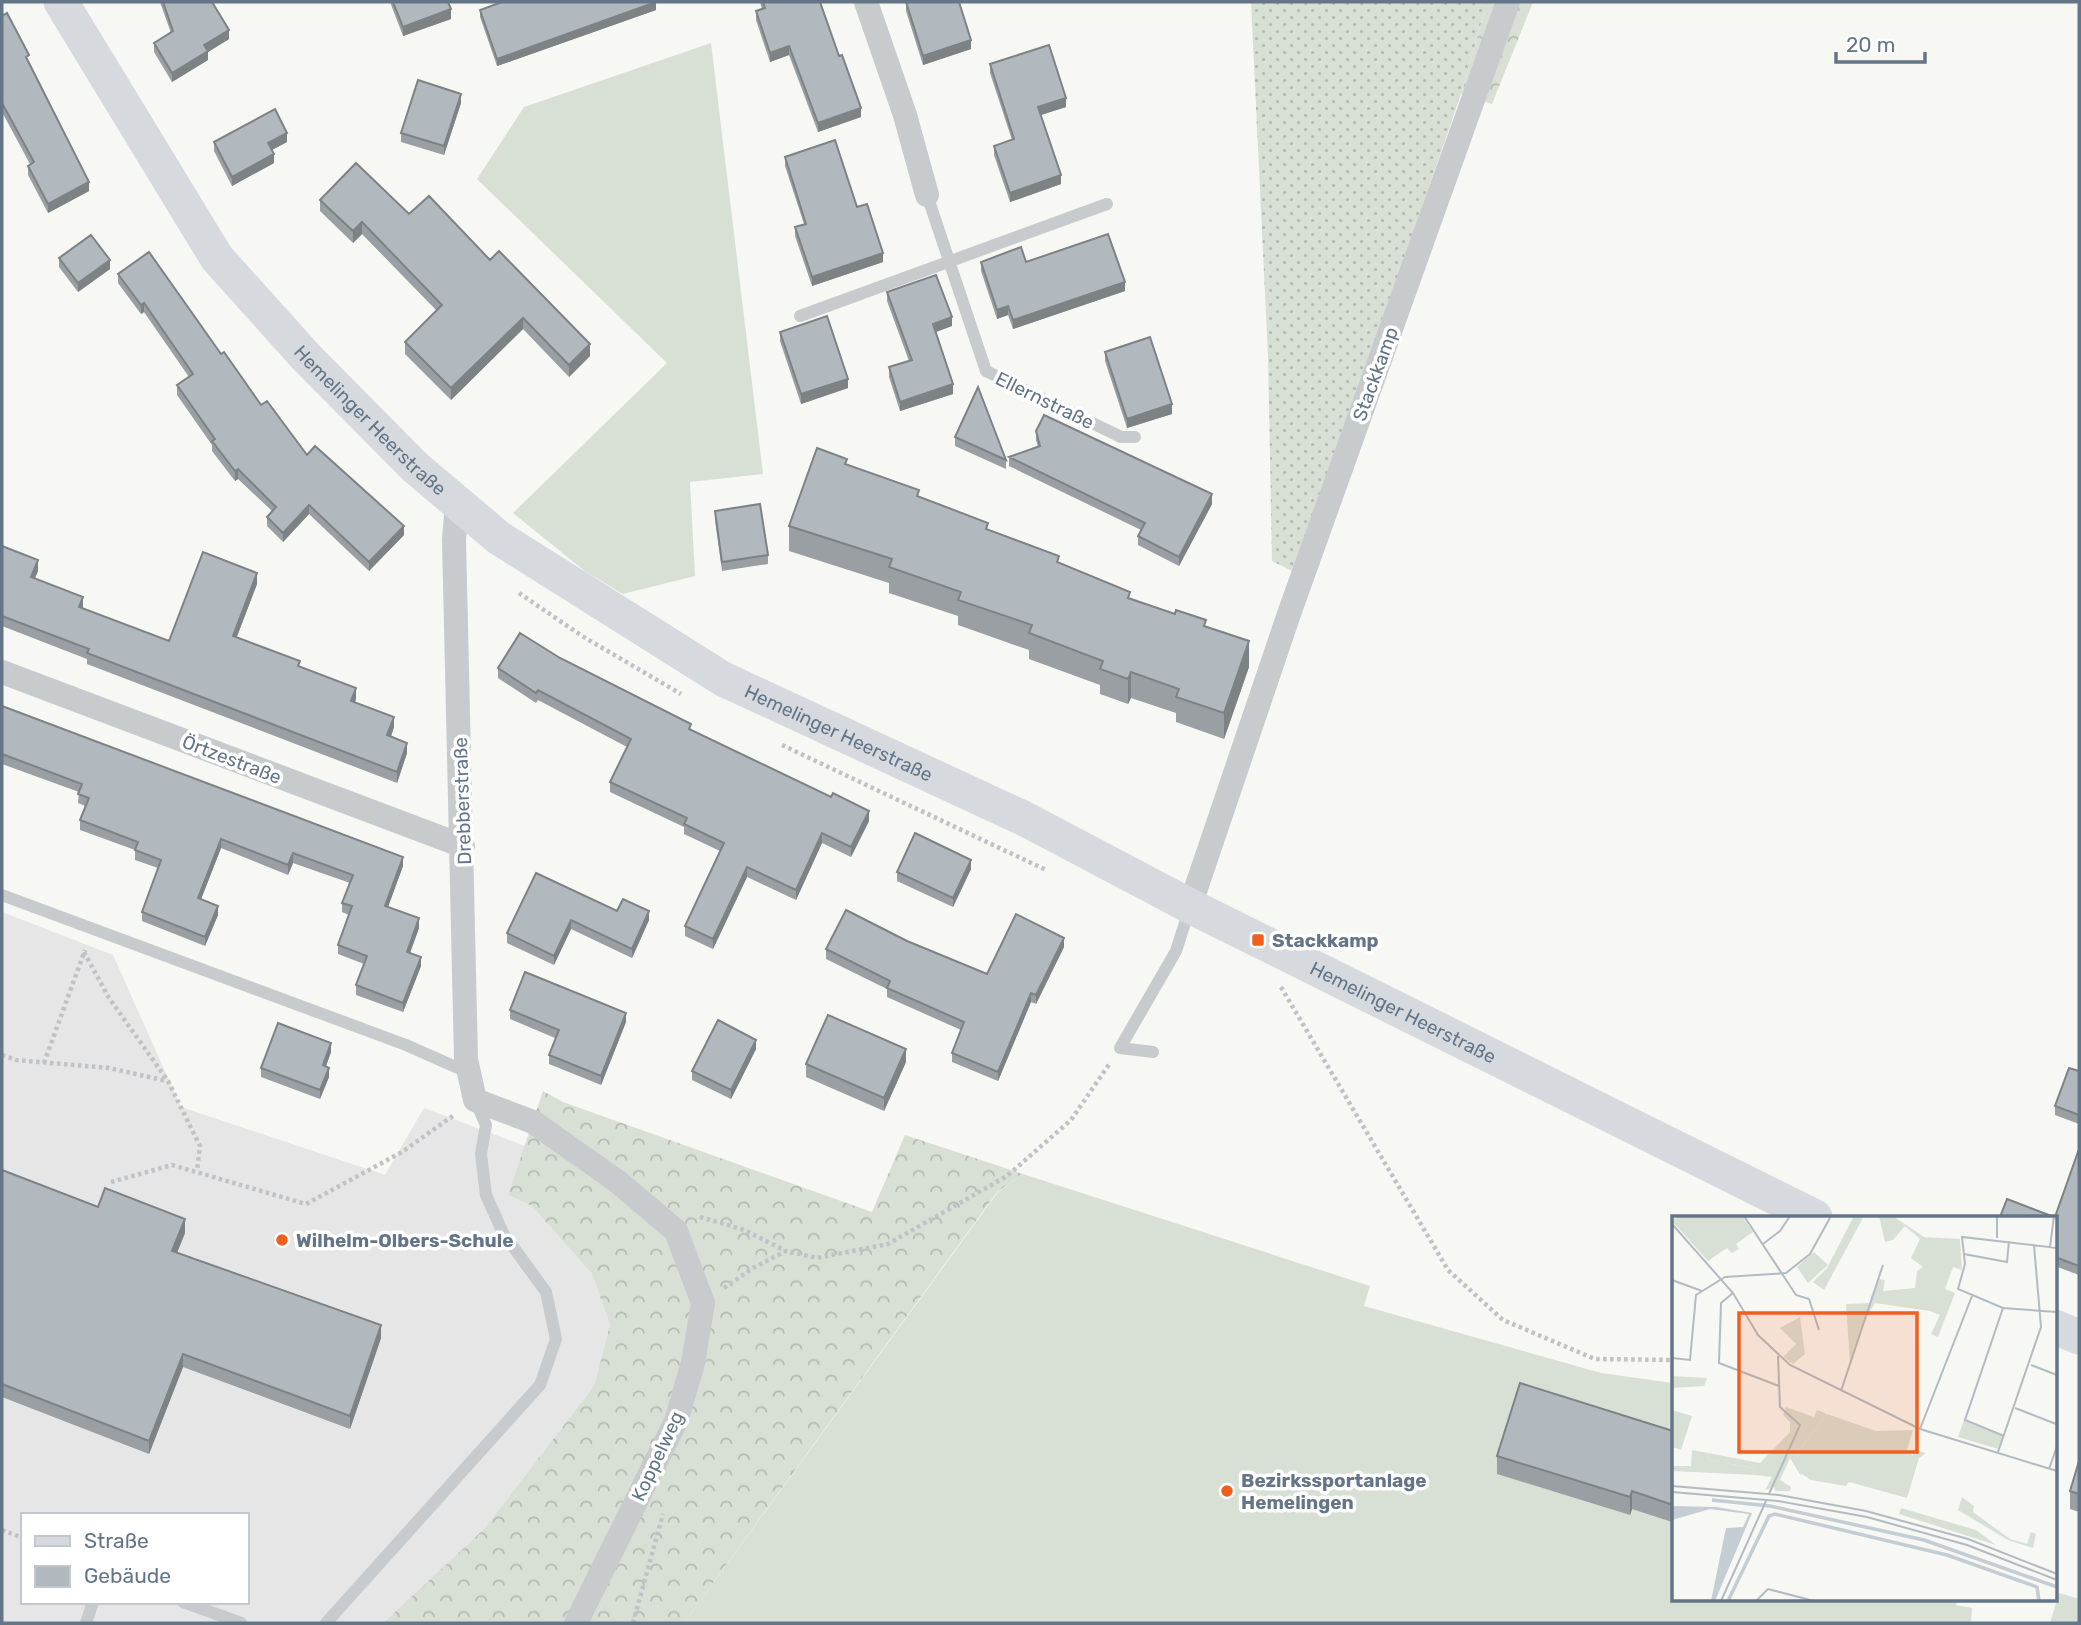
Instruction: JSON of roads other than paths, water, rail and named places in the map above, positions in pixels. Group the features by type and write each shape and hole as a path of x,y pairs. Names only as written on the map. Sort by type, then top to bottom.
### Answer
{"main road":[{"name":"Hemelinger Heerstraße","path":"61,2 217,258 306,357 415,467 509,545 723,679 1023,818 1190,906 1813,1216"},
{"path":"2056,1327 2079,1337"}],"street":[{"name":"Ellernstraße","path":"866,2 905,115 927,195"},
{"name":"Stackkamp","path":"1190,906 1294,598 1508,2"},
{"name":"Drebberstraße","path":"457,502 454,540 467,1072 475,1100"},
{"name":"Örtzestraße","path":"2,672 463,846"},
{"name":"Koppelweg","path":"475,1100 533,1122 617,1181 676,1231 703,1303 693,1363 676,1421 576,1623"}],"lane":[{"name":"Ellernstraße","path":"927,195 986,371 1121,437 1135,437"},
{"path":"800,316 1107,204"},
{"path":"2,895 406,1045 467,1072"},
{"path":"1153,1052 1120,1048 1176,951 1190,906"},
{"path":"326,1623 540,1385 556,1339 546,1292 503,1233 486,1195 481,1154 486,1125 475,1100"},
{"path":"86,1623 92,1604"},
{"path":"189,1604 241,1623"}],"place":[{"name":"Stackkamp","path":"1258,940"},
{"name":"Wilhelm-Olbers-Schule","path":"282,1240"},
{"name":"Bezirkssportanlage Hemelingen","path":"1227,1491"}]}
